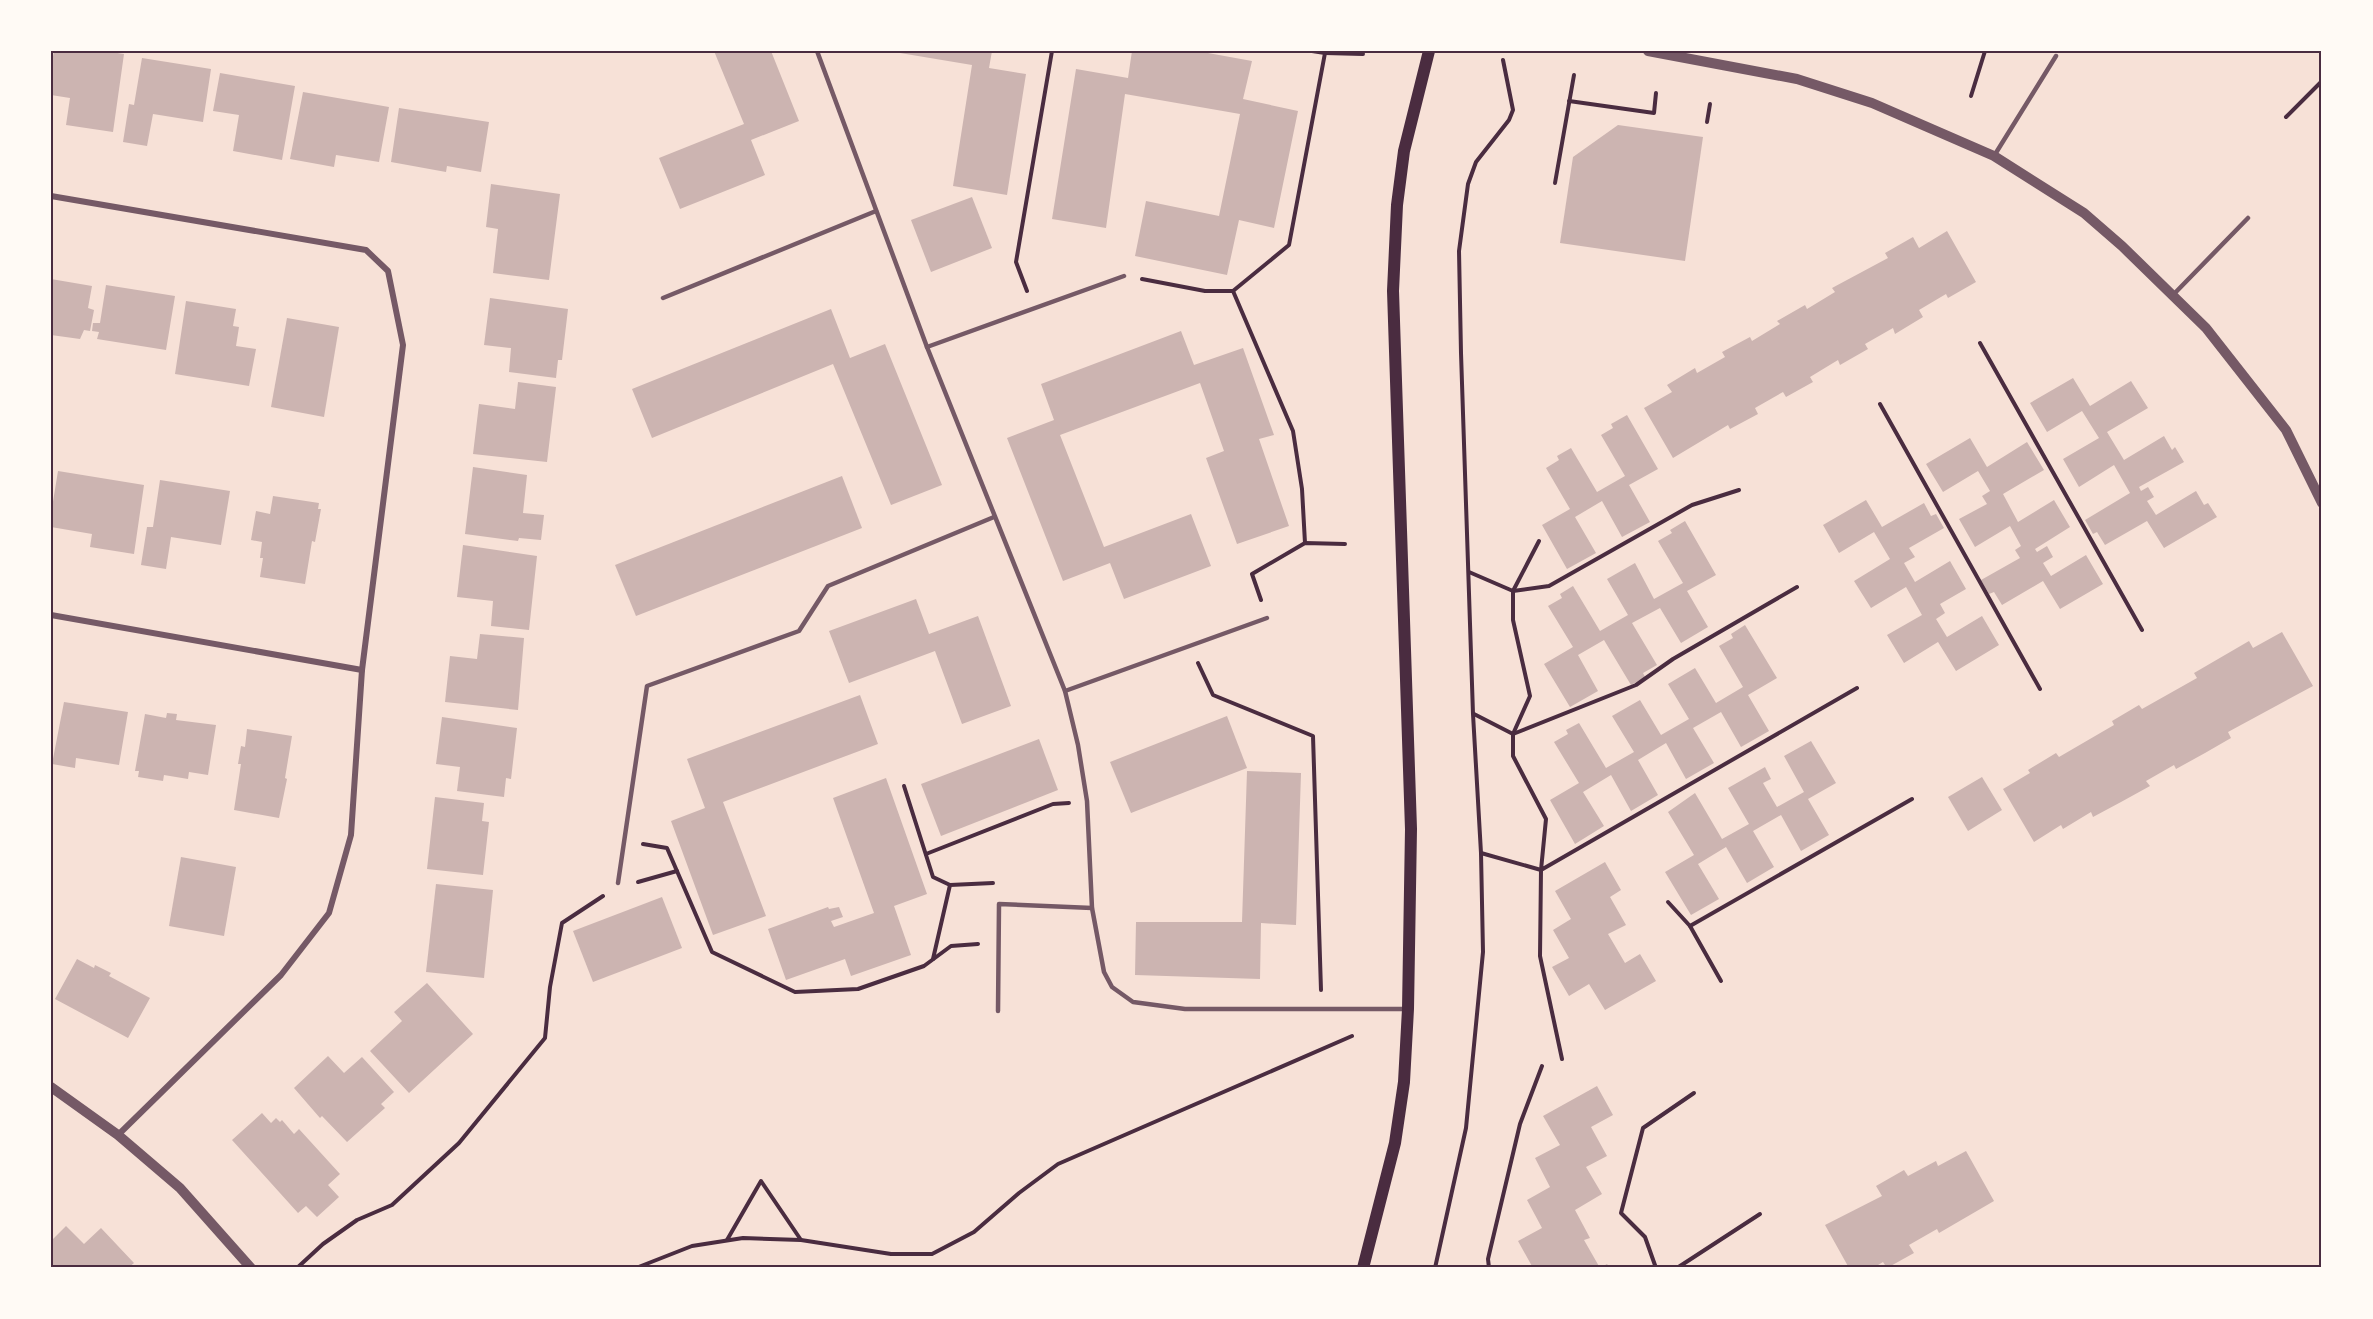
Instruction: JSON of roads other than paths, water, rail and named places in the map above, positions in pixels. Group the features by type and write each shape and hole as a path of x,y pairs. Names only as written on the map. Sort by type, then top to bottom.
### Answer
{"main road":[{"path":"1363,1268 1395,1143 1404,1082 1408,1009 1411,829 1393,291 1397,205 1404,151 1429,51"}],"street":[{"path":"1648,51 1810,83 1872,103 1994,156 2084,213 2122,246 2206,328 2286,430 2322,503"},
{"path":"51,196 366,250 388,272 404,345 362,670 351,835 329,913 281,975 118,1135"},
{"path":"51,615 362,670"},
{"path":"51,1087 118,1135 180,1188 251,1268"}],"lane":[{"path":"817,51 927,347 1065,691 1078,745 1087,801 1092,908 1104,972 1113,987 1132,1002 1185,1009 1408,1009"},
{"path":"1994,156 2056,56"},
{"path":"663,298 876,211"},
{"path":"2172,296 2248,218"},
{"path":"927,347 1124,276"},
{"path":"618,883 647,686 800,631 828,586 994,517"},
{"path":"1065,691 1267,618"},
{"path":"999,1011 999,904 1092,908"}]}
